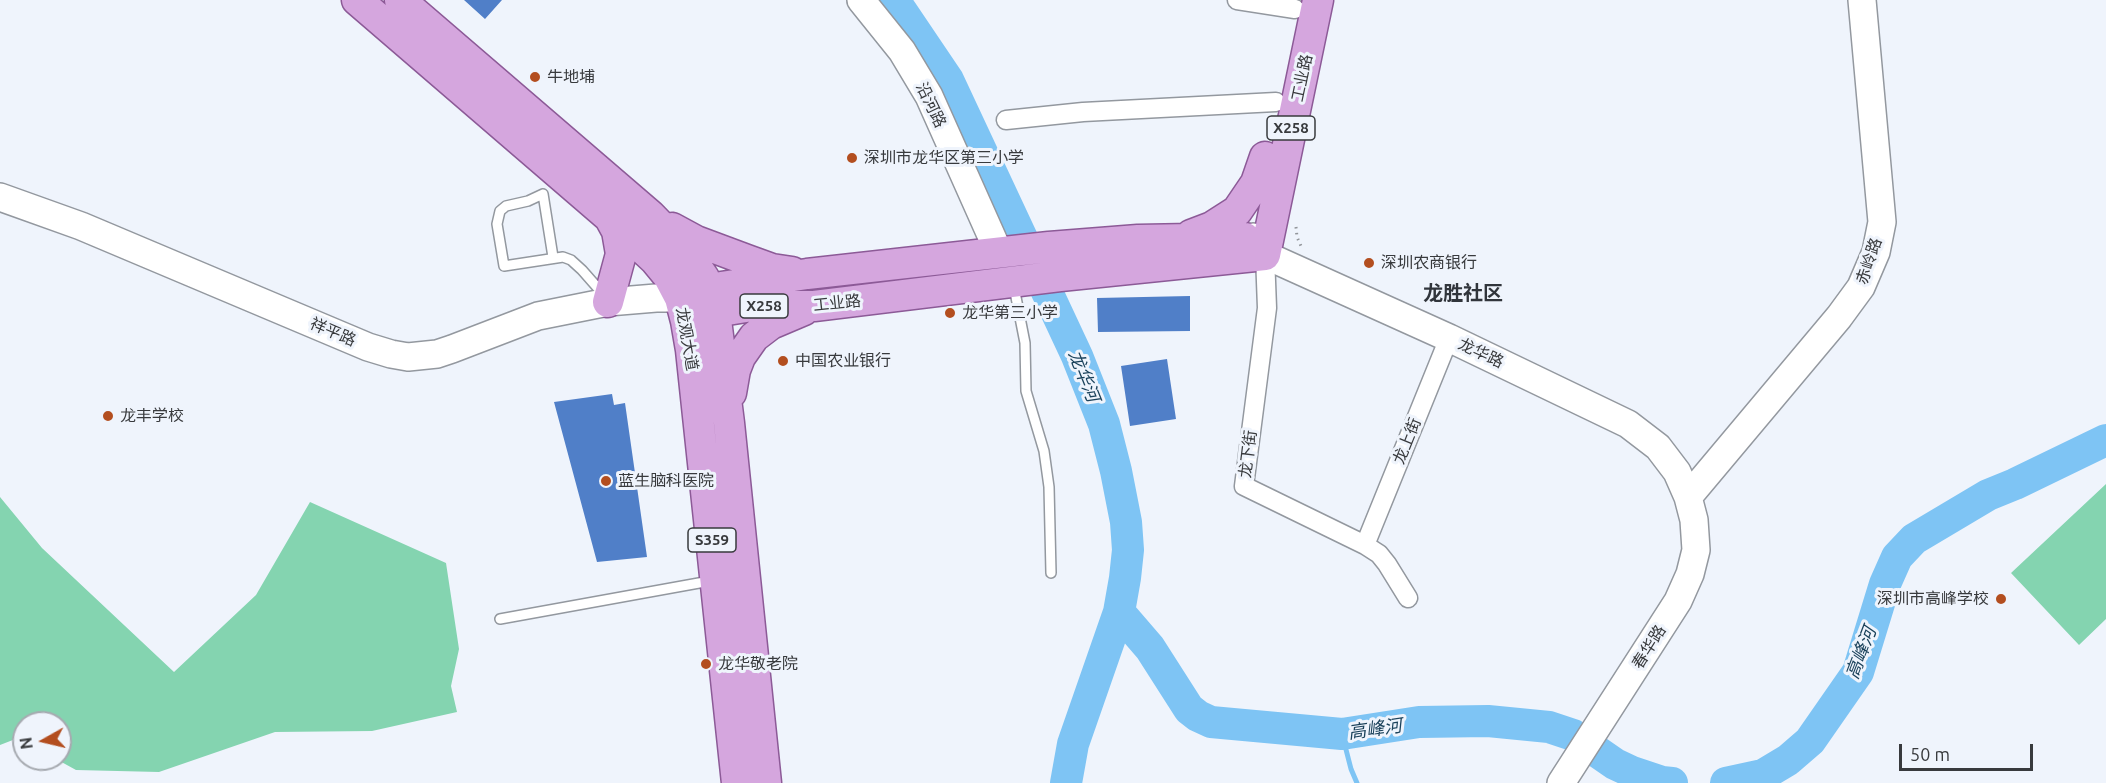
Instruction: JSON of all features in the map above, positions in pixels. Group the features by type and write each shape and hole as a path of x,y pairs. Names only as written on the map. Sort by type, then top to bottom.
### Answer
{"main road":[{"name":"龙观大道","path":"357,0 552,185 609,217 655,260 669,277 680,298 687,321 691,350 737,783"},
{"name":"龙观大道","path":"400,0 650,215 687,253 704,278 711,301 729,423 766,783"},
{"name":"工业路","path":"1259,246 1259,208 1265,157 1276,102 1303,3"},
{"name":"工业路","path":"1259,246 1303,3"},
{"path":"1176,238 1212,228 1237,211 1256,183 1265,157"},
{"path":"650,215 696,241 772,269 807,274"},
{"path":"609,217 617,231 621,254 609,302"},
{"name":"工业路","path":"711,301 807,274 1049,247 1176,238 1224,240 1259,246"},
{"name":"工业路","path":"711,301 752,306 814,306 1016,282 1259,246"},
{"path":"680,298 711,301"},
{"path":"729,423 735,370 746,346 771,324 814,306"}],"street":[{"name":"沿河路","path":"861,0 877,31 902,51 929,96 1003,252"},
{"path":"1237,0 1303,3"},
{"name":"赤岭路","path":"1689,497 1862,287 1876,252 1882,222 1862,0"},
{"path":"1006,120 1083,112 1276,102"},
{"name":"祥平路","path":"0,197 81,226 368,347 408,357 436,354 529,319 609,302 680,298"},
{"name":"龙华路","path":"1259,246 1628,424 1658,447 1677,472 1689,497"},
{"name":"龙下街","path":"1259,246 1267,308 1244,486 1365,545 1387,564 1408,598"},
{"name":"龙上街","path":"1365,545 1449,338"},
{"name":"春华路","path":"1561,783 1678,602 1690,574 1696,550 1694,520 1689,497"}],"lane":[{"path":"552,185 553,257"},
{"path":"552,185 528,201 506,206 500,211 496,224 504,266 563,257 571,260 593,281 609,302"},
{"path":"1016,282 1023,332 1026,391 1044,451 1049,487 1051,573"},
{"path":"500,619 716,580"}],"green space":[{"path":"2106,484 2106,619 2079,645 2011,573"},
{"path":"0,497 42,548 174,672 256,595 310,502 446,563 459,649 451,686 457,712 372,731 275,732 159,772 76,770 72,768 72,711 12,711 12,740 0,745"}],"building":[{"path":"464,0 502,0 485,19"},
{"path":"1190,296 1190,331 1098,332 1097,298"},
{"path":"1167,359 1176,419 1130,426 1121,366"},
{"name":"蓝生脑科医院","path":"612,394 614,405 625,403 647,557 597,562 554,402"}],"waterway":[{"name":"龙华河","path":"894,0 948,80 1077,356 1104,424 1116,471 1126,522 1128,550 1125,578 1119,612 1073,744 1066,783"},
{"name":"高峰河","path":"1726,783 1763,775 1788,760 1810,741 1858,672 1885,584 1897,557 1914,539 1988,495 2106,440"},
{"name":"高峰河","path":"1119,612 1150,648 1189,709 1211,722 1342,734 1419,722 1488,721 1549,727 1573,735 1615,764 1632,772 1672,783"},
{"path":"1342,734 1357,783"}],"place":[{"name":"牛地埔","path":"535,77"},
{"name":"深圳市龙华区第三小学","path":"852,158"},
{"name":"深圳农商银行","path":"1369,263"},
{"name":"龙华第三小学","path":"950,313"},
{"name":"中国农业银行","path":"783,361"},
{"name":"龙丰学校","path":"108,416"},
{"name":"蓝生脑科医院","path":"606,481"},
{"name":"深圳市高峰学校","path":"2001,599"},
{"name":"龙华敬老院","path":"706,664"}],"district":[{"name":"龙胜社区","path":"1463,293"}]}
